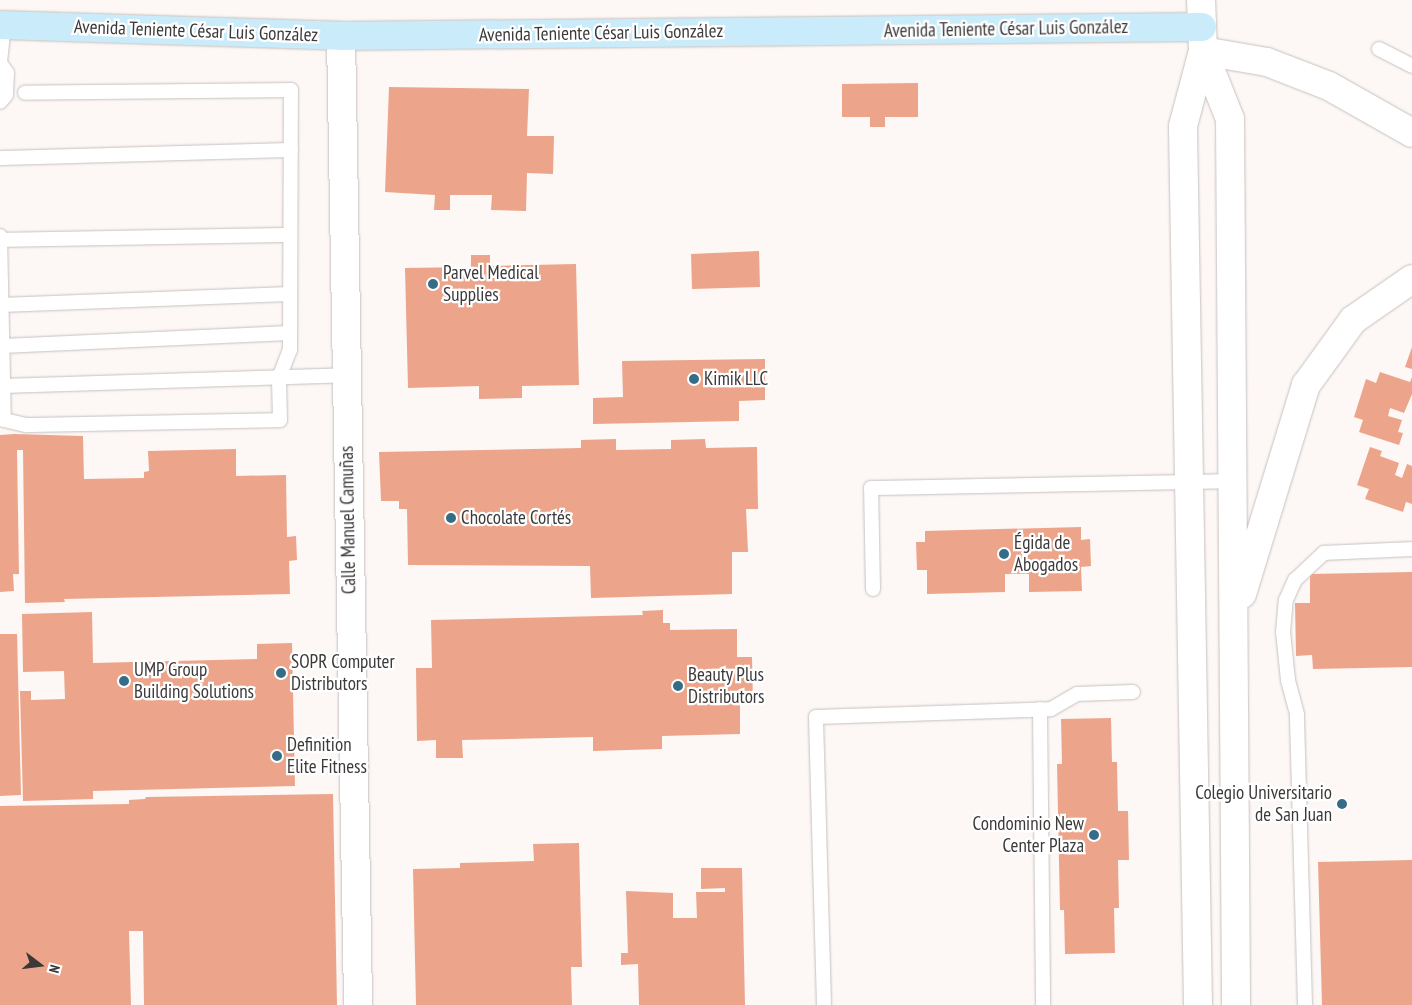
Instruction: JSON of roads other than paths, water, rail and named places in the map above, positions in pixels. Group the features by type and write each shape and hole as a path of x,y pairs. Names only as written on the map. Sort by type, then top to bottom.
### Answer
{"street":[{"name":"Avenida Teniente César Luis González","path":"2,26 341,36 1202,26 1267,62 1320,83 1412,133"},
{"path":"1202,26 1230,119 1236,1005"},
{"path":"1198,1005 1184,126 1202,26"},
{"name":"Calle Manuel Camuñas","path":"341,36 358,1005"},
{"path":"1234,619 1306,385 1353,320 1412,279"}],"lane":[{"path":"0,102 6,95 7,74 0,62 2,26"},
{"path":"1379,49 1412,66"},
{"path":"26,93 291,90 290,350 279,378 280,420 26,425 4,420 2,402 0,238 290,235"},
{"path":"0,158 291,150"},
{"path":"1,305 290,294"},
{"path":"2,346 290,332"},
{"path":"2,386 346,375"},
{"path":"873,589 872,488 1233,481"},
{"path":"1305,1005 1297,714 1288,680 1283,632 1286,600 1295,580 1324,552 1412,549"},
{"path":"824,1005 816,717 1051,709 1077,694 1133,692"},
{"path":"1040,709 1043,1005"}],"place":[{"name":"Parvel Medical Supplies","path":"433,284"},
{"name":"Kimik LLC","path":"694,379"},
{"name":"Chocolate Cortés","path":"451,518"},
{"name":"Égida de Abogados","path":"1004,554"},
{"name":"SOPR Computer Distributors","path":"281,673"},
{"name":"UMP Group Building Solutions","path":"124,681"},
{"name":"Beauty Plus Distributors","path":"678,686"},
{"name":"Definition Elite Fitness","path":"277,756"},
{"name":"Colegio Universitario de San Juan","path":"1342,804"},
{"name":"Condominio New Center Plaza","path":"1094,835"}]}
